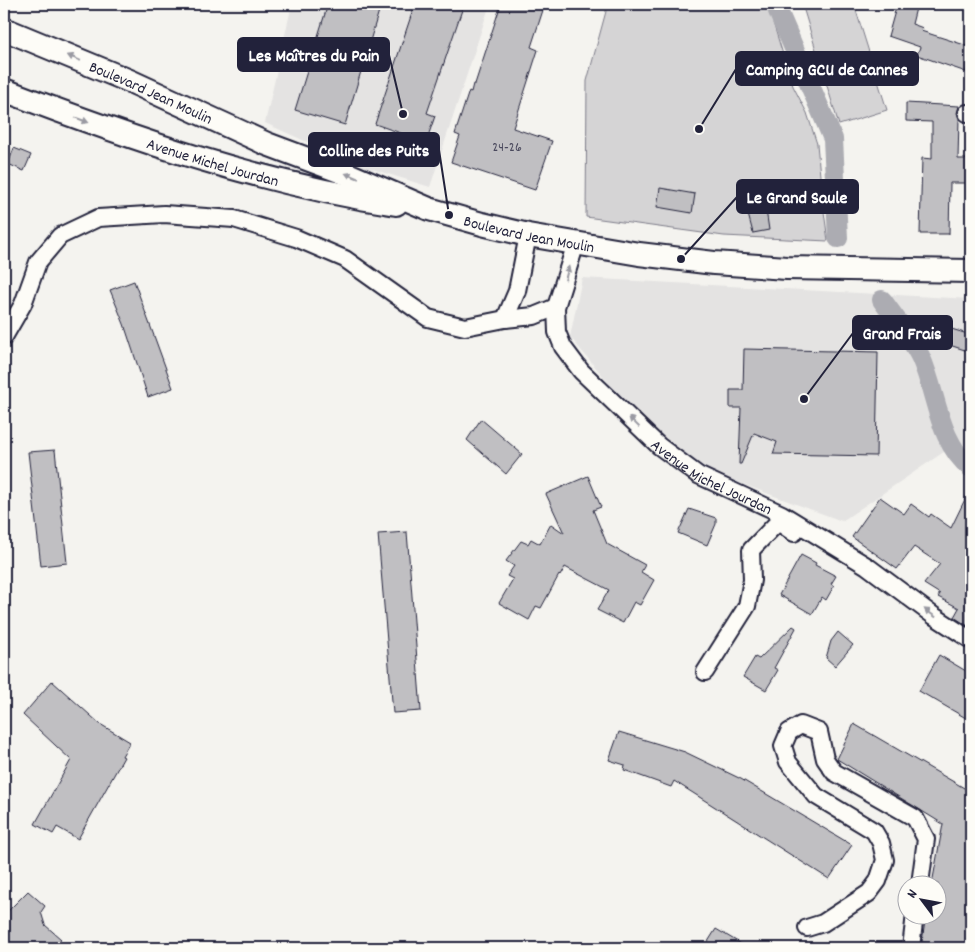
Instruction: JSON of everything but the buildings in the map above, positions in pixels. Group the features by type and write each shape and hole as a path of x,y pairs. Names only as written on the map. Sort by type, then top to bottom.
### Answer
{"main road":[{"name":"Boulevard Jean Moulin","path":"4,28 132,82 268,144 429,209 482,224 576,243 672,258 786,268 971,271"},
{"name":"Avenue Michel Jourdan","path":"4,90 110,130 278,182 355,198 429,209"}],"street":[{"path":"4,337 23,304 38,262 60,236 98,218 164,214 234,220 296,238 345,259 428,318 465,327 534,316 556,307"},
{"path":"505,320 517,291 528,234"},
{"name":"Avenue Michel Jourdan","path":"576,243 556,307 557,332 562,347 581,371 659,446 698,476 782,514 867,566 934,616 971,640"},
{"path":"705,672 747,606 752,580 751,550 778,522 846,566 867,566"},
{"path":"807,928 823,923 869,894 878,881 885,860 881,843 874,831 816,796 788,762 783,746 789,732 800,725 819,732 825,759 834,772 915,818 926,839 921,874"},
{"path":"911,948 914,924"}],"shaded area":[{"path":"292,4 490,4 430,187 356,164 265,123"},
{"path":"608,4 769,4 770,13 793,86 807,113 817,144 828,241 724,236 586,217 587,81"},
{"path":"802,4 854,4 887,110 839,125"},
{"path":"582,278 971,299 971,450 960,441 842,521 672,458 570,337"}],"waterway":[{"path":"777,4 778,11 833,139 838,238"},
{"path":"882,300 918,351 945,431 960,457 971,468"}],"place":[{"name":"Les Maîtres du Pain","path":"403,114"},
{"name":"Camping GCU de Cannes","path":"699,129"},
{"name":"Colline des Puits","path":"449,215"},
{"name":"Le Grand Saule","path":"681,259"},
{"name":"Grand Frais","path":"804,399"}]}
